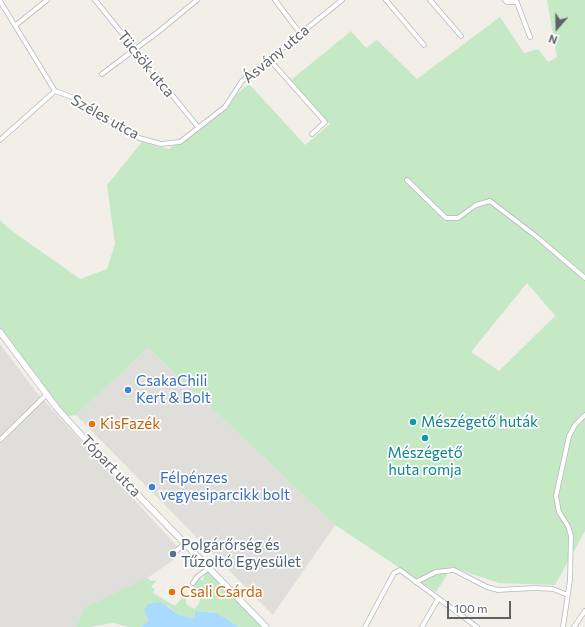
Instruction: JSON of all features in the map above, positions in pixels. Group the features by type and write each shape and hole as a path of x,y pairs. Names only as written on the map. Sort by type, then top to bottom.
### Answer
{"main road":[{"name":"Tópart utca","path":"0,332 56,407 184,543 266,627"}],"street":[{"path":"16,25 47,0"},
{"name":"Tücsök utca","path":"95,0 198,127"},
{"path":"102,74 135,50 197,0"},
{"path":"275,0 300,33"},
{"name":"Ásvány utca","path":"198,127 225,107 242,80 342,0"},
{"path":"386,0 424,45"},
{"path":"430,0 461,36"},
{"path":"506,0 507,2 517,1 530,37"},
{"path":"0,1 16,25 55,92"},
{"path":"270,59 325,122 312,134"},
{"name":"Széles utca","path":"0,140 55,92 78,100 99,115 139,138 154,142 170,144 180,142 188,138 198,127"},
{"path":"407,180 446,218 458,218 476,206 490,201 537,237 585,278"},
{"path":"0,440 46,395"},
{"path":"563,627 570,580 571,536 568,526 558,512 556,496 569,436 575,425 585,415"},
{"path":"175,552 184,543"},
{"path":"193,583 197,577 209,568"},
{"path":"365,627 396,571 400,570 477,627"},
{"path":"416,582 436,572 454,570 488,587 498,590 534,588 553,589 568,595"},
{"path":"422,627 438,599"},
{"path":"574,627 585,610"}],"shaded area":[{"path":"0,344 37,393 181,551 172,561 143,581 84,608 76,627 0,627"},
{"path":"148,348 335,525 273,615 76,415"}],"green space":[{"path":"547,0 585,0 585,531 555,585 499,583 452,567 436,592 335,525 148,348 76,415 68,416 0,333 0,220 8,228 80,279 107,269 115,244 107,185 142,142 169,149 249,84 305,145 330,124 291,80 351,31 366,48 377,40 417,79 500,17 524,53 538,49 548,62 557,57","holes":["527,283 577,341 555,316 499,371 471,352"]},
{"path":"209,571 264,627 239,627 217,613 196,611 195,617 190,618 179,615 168,606 141,627 129,627 113,623 90,627 76,627 84,608 147,578 151,581 157,580 151,587 155,589 153,593 175,606 186,593 186,604 194,609 199,604 201,595 193,587 196,577 203,581 205,573"}],"water":[{"path":"161,602 179,615 190,618 195,617 195,611 217,613 239,627 141,627 149,620 144,610 148,604"}],"place":[{"name":"CsakaChili Kert & Bolt","path":"128,390"},
{"name":"Mészégető huták","path":"413,422"},
{"name":"KisFazék","path":"92,424"},
{"name":"Mészégető huta romja","path":"425,438"},
{"name":"Félpénzes vegyesiparcikk bolt","path":"152,487"},
{"name":"Polgárőrség és Tűzoltó Egyesület","path":"173,554"},
{"name":"Csali Csárda","path":"172,592"}]}
